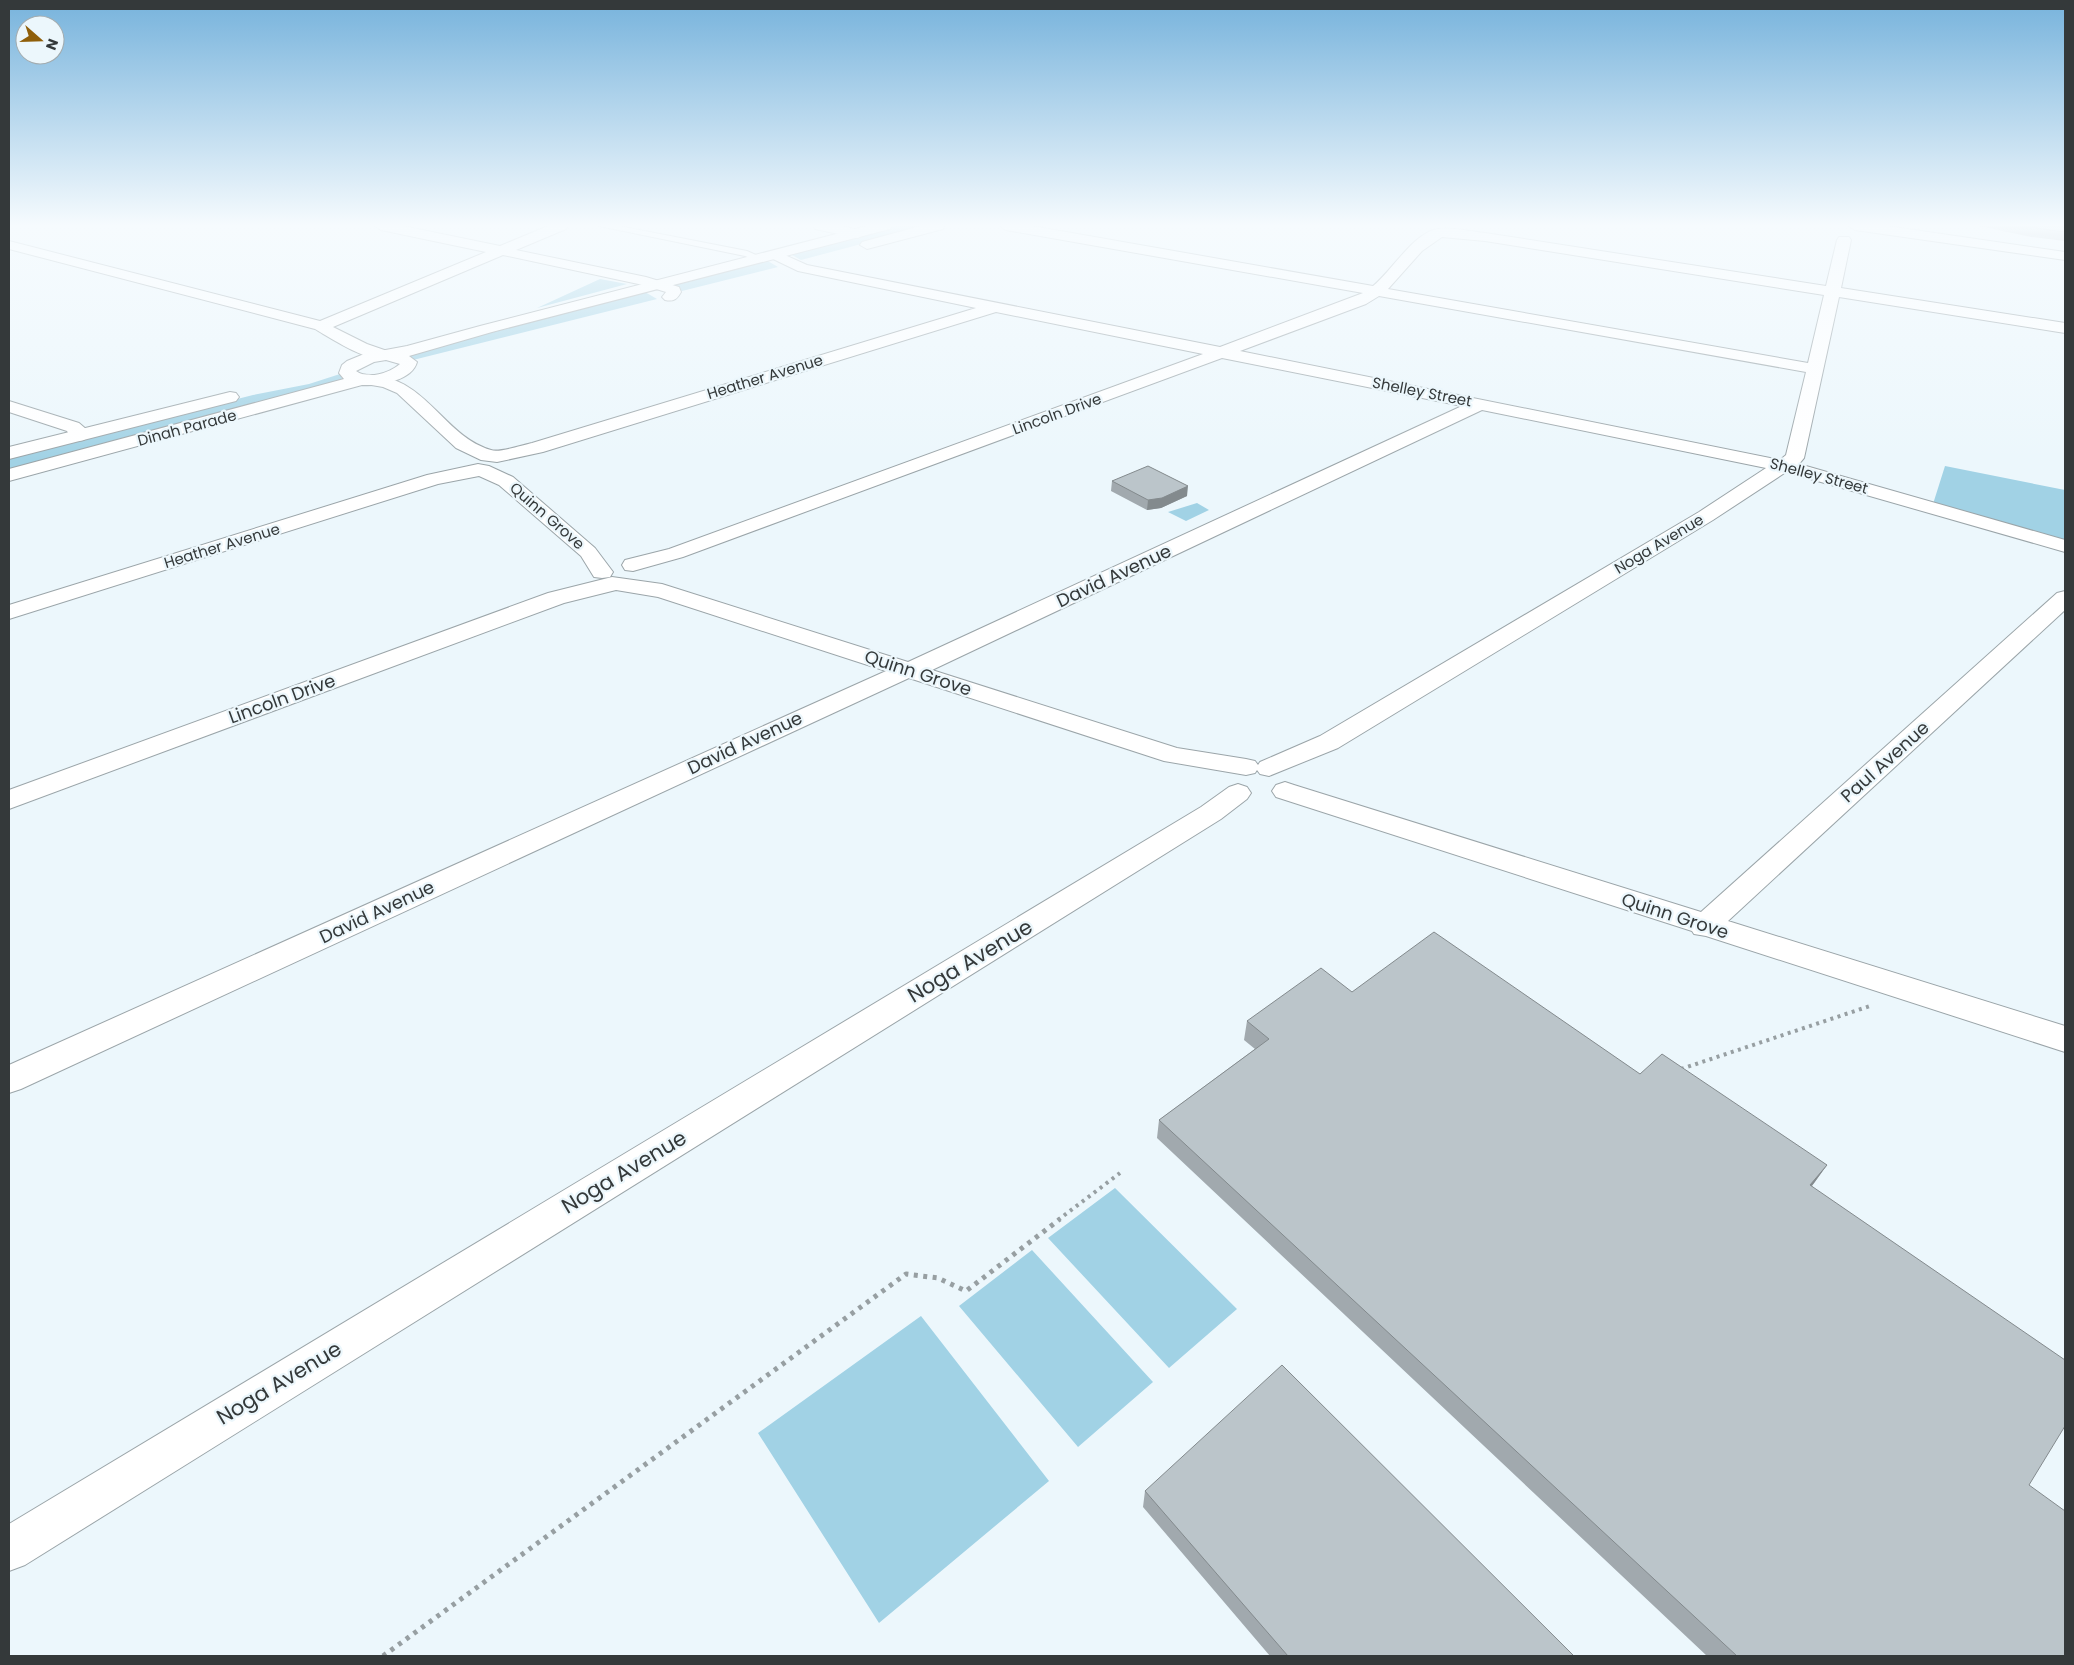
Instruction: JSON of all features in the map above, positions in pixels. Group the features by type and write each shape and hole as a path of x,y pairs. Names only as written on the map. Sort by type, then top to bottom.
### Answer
{"street":[{"path":"235,304 321,326 352,345 368,352 399,357 409,362 401,378 403,389"},
{"path":"321,326 374,304"},
{"path":"389,356 612,304"},
{"name":"Shelley Street","path":"984,304 1783,466 1818,474 2065,546"},
{"name":"Lincoln Drive","path":"9,800 1354,304"},
{"path":"1444,304 1816,369"},
{"name":"Noga Avenue","path":"9,1549 1194,823 1259,781 1329,742 1698,521 1795,458 1830,304"},
{"path":"1908,304 2065,328"},
{"name":"Heather Avenue","path":"9,612 434,479 489,465 536,448 995,306"},
{"path":"352,345 354,364 348,369 347,373 350,376 365,379"},
{"path":"403,371 416,362 476,348"},
{"name":"Dinah Parade","path":"9,453 261,390 316,379 370,358 389,356"},
{"name":"Dinah Parade","path":"9,475 365,379 386,377 403,371"},
{"name":"Quinn Grove","path":"365,379 388,382 403,389 463,444 588,552 621,574 662,591 1174,755 1212,772 1259,781 1704,926 2065,1039"},
{"name":"David Avenue","path":"9,1080 906,670 933,661 1480,404"},
{"path":"9,406 72,427 77,430 78,436"},
{"name":"Paul Avenue","path":"1704,926 2065,598"}],"path":[{"path":"1673,1072 1880,1003"},
{"path":"383,1656 906,1274 924,1273 946,1280 966,1291 1120,1173"}],"shaded area":[{"path":"601,304 638,304 413,360 407,355"},
{"path":"340,374 343,381 9,469 9,457 253,395 309,384"},
{"path":"1945,466 2065,490 2065,540 1933,504"},
{"path":"1197,503 1209,510 1186,521 1168,512"},
{"path":"1115,1188 1237,1309 1169,1368 1048,1238"},
{"path":"1032,1250 1153,1382 1078,1447 959,1306"},
{"path":"921,1316 1049,1481 879,1623 758,1433"}],"building":[{"path":"1148,466 1188,486 1162,498 1148,500 1112,481"},
{"path":"1434,932 1640,1074 1662,1054 1827,1165 1810,1185 2065,1360 2065,1426 2029,1485 2065,1511 2065,1656 1737,1656 1159,1120 1269,1039 1247,1021 1321,968 1352,992"},
{"path":"1282,1365 1574,1656 1288,1656 1145,1491"}]}
